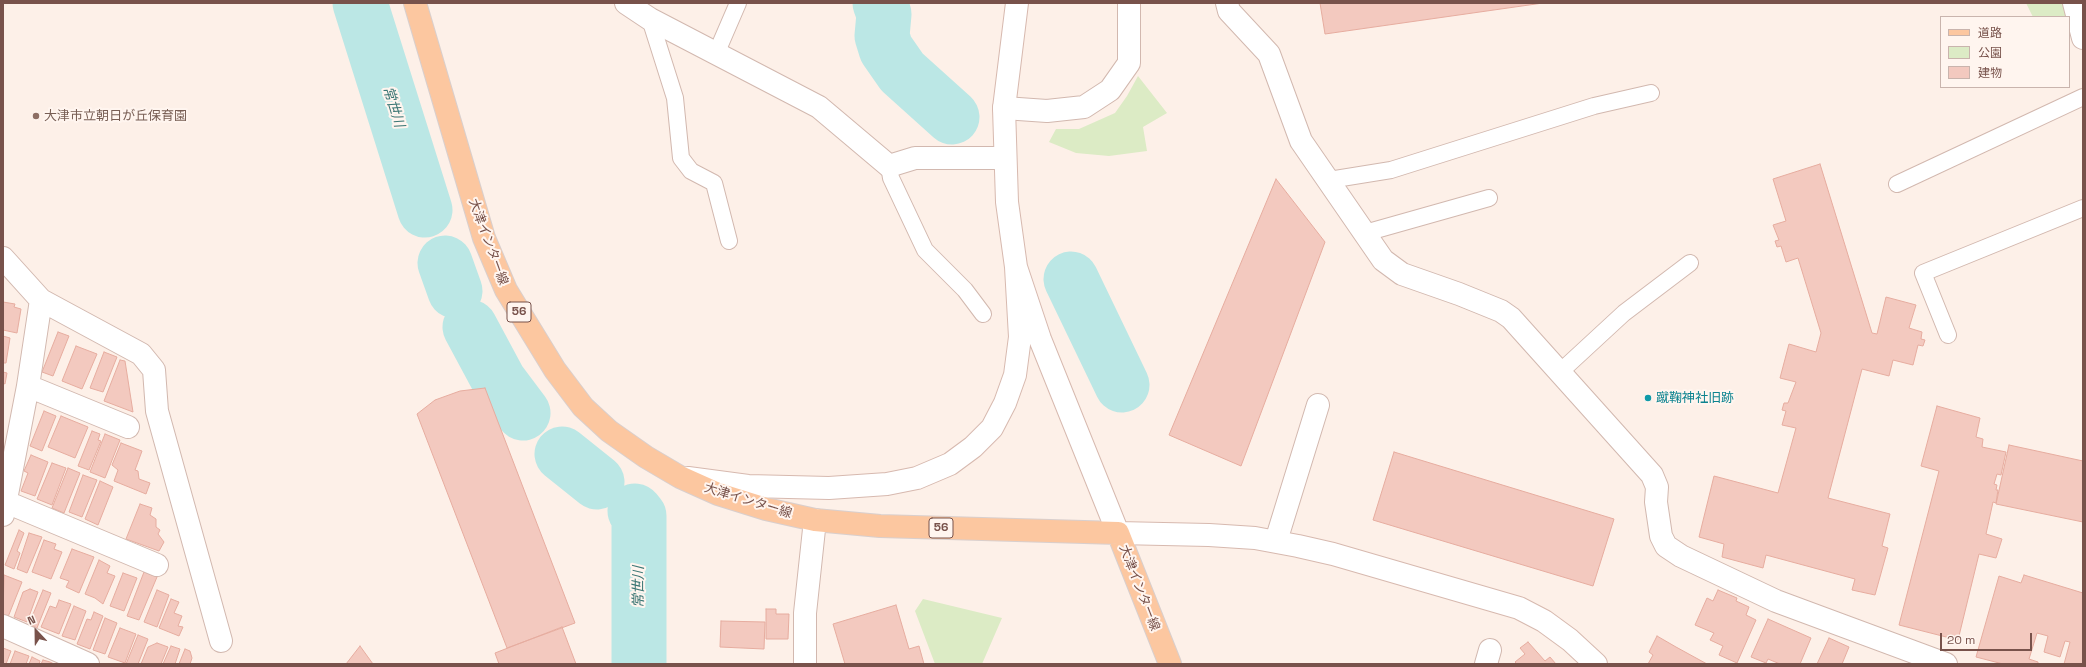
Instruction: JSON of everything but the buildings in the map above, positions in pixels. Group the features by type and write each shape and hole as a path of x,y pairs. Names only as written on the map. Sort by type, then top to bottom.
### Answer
{"main road":[{"name":"大津インター線","path":"415,3 484,238 506,290 555,370 583,406 609,431 646,457 680,477 718,494 766,509 815,520 880,526 1118,533 1170,664"}],"street":[{"path":"626,3 650,19 819,107 889,166 915,158 1005,158"},
{"path":"680,477 748,486 829,488 887,484 918,478 950,464 973,447 992,428 1005,402 1012,382 1020,337 1016,267 1007,202 1004,108 1018,3"},
{"path":"1004,108 1047,111 1084,107 1110,90 1129,63 1129,3"},
{"path":"1227,3 1229,11 1269,54 1301,141 1383,260 1402,274 1459,294 1501,311 1511,318 1652,475 1657,488 1656,502 1661,536 1666,546 1681,556 1776,601 1946,664"},
{"path":"2074,3 2083,38"},
{"path":"3,258 41,300 141,354 154,370 157,411 221,641"},
{"path":"1016,267 1040,340 1118,533 1209,535 1276,541 1333,554 1519,608 1544,621 1570,640 1596,664"},
{"path":"41,300 28,386 4,509 157,565"},
{"path":"28,386 128,427"},
{"path":"1276,541 1318,404"},
{"path":"805,664 805,613 815,520"},
{"path":"3,626 88,664"}],"lane":[{"path":"716,54 738,3"},
{"path":"650,19 675,98 679,146 682,158 690,171 714,183 729,240"},
{"path":"1329,180 1391,170 1594,106 1651,93"},
{"path":"1897,184 2083,97"},
{"path":"889,166 891,178 925,250 965,290 983,314"},
{"path":"1365,233 1489,198"},
{"path":"1948,335 1924,273 2083,208"},
{"path":"1559,373 1624,313 1690,263"}],"green space":[{"path":"2026,3 2067,3 2075,33 2070,34 2070,16 2032,16"},
{"path":"1138,76 1167,113 1143,127 1147,151 1109,156 1076,153 1049,142 1056,129 1079,129 1115,113 1127,96"},
{"path":"923,599 1002,618 982,664 935,664 915,611"}],"waterway":[{"name":"常世川","path":"360,3 425,210"},
{"path":"880,3 884,14 882,36 886,49 902,72 952,117"},
{"name":"常世川","path":"445,263 455,291"},
{"path":"1071,279 1122,385"},
{"name":"常世川","path":"470,327 499,381 523,413"},
{"name":"常世川","path":"562,454 597,482"},
{"name":"常世川","path":"635,511 639,516 639,664"}],"place":[{"name":"大津市立朝日が丘保育園","path":"36,116"},
{"name":"蹴鞠神社旧跡","path":"1648,398"}]}
